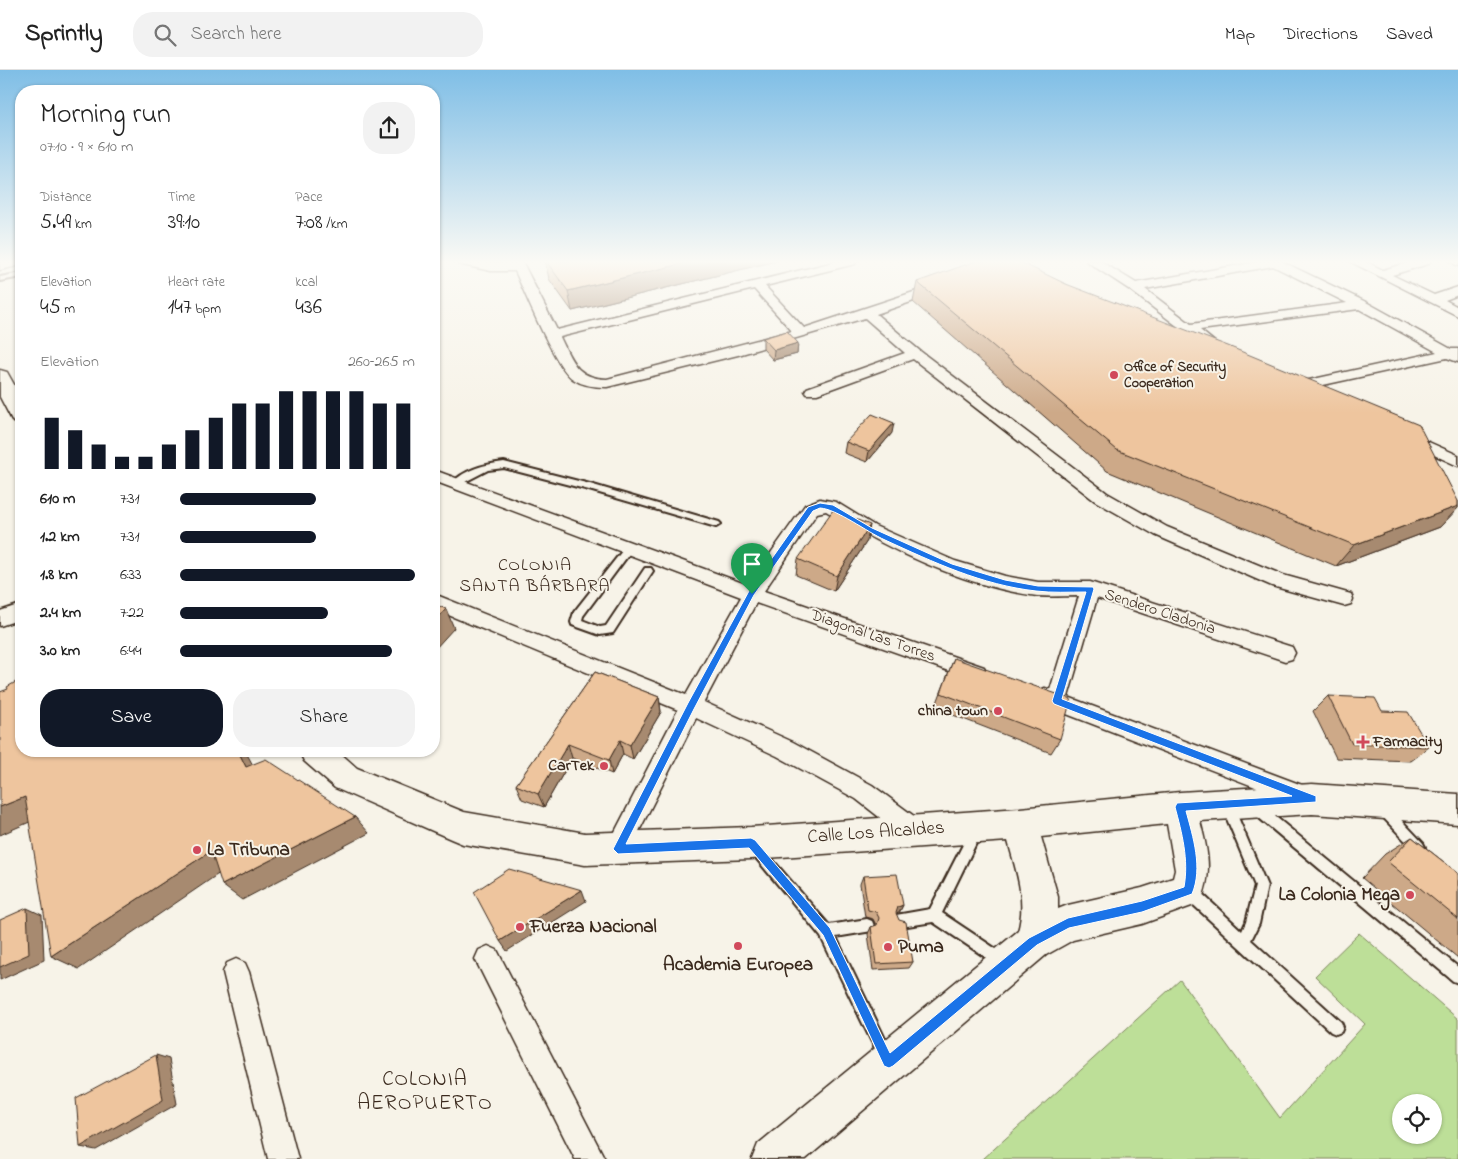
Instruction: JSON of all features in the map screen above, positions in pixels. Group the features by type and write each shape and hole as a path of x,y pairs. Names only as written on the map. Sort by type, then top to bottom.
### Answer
{"main road":[{"path":"0,376 15,405"},
{"name":"Calle Los Alcaldes","path":"322,757 346,778 463,828 585,849 751,843 1020,824 1180,807 1312,799 1458,809"},
{"path":"773,1159 1019,953 1068,923 1142,906 1188,891 1192,870 1187,835 1180,807"},
{"path":"1019,953 1040,917 1040,897 1020,824"}],"street":[{"path":"540,312 568,368 578,377 589,383 607,383 800,333 871,312"},
{"path":"551,335 644,312"},
{"path":"781,312 800,333"},
{"path":"1167,312 1224,360 1196,352"},
{"path":"1188,328 1310,312"},
{"path":"1374,312 1455,354"},
{"path":"868,313 915,354 1101,497 1161,531 1278,581 1344,599"},
{"path":"812,391 915,354"},
{"path":"1314,400 1283,388 1455,354"},
{"path":"1394,432 1440,451 1458,461"},
{"path":"1440,451 1458,447"},
{"name":"Diagonal Las Torres","path":"440,479 456,483 752,594 992,678"},
{"name":"Sendero Cladonia","path":"752,594 810,509 830,506 869,530 949,566 1005,583 1038,589 1090,589 1285,653"},
{"path":"1057,701 1090,589"},
{"path":"618,849 691,706 752,594"},
{"path":"440,603 691,706 785,749 864,792 914,830"},
{"path":"0,619 15,613"},
{"path":"1029,691 1312,799"},
{"path":"488,959 590,1159"},
{"path":"236,972 283,1159"}],"lane":[{"path":"456,483 474,472 487,467 504,465 716,524"},
{"path":"629,548 578,615 576,622 600,631 609,630 648,571"},
{"path":"1238,803 1261,886 1254,916 1243,942"},
{"path":"1238,803 1458,976"},
{"path":"1379,804 1430,859"},
{"path":"934,915 978,826"},
{"path":"751,843 826,932 889,1062"},
{"path":"1188,891 1336,1027"},
{"path":"901,920 934,915 1019,953"},
{"path":"826,932 867,926"}],"green space":[{"path":"1359,933 1458,1019 1458,1159 983,1159 1180,980 1280,1118 1365,1024 1315,976"}],"building":[{"name":"Office of Security Cooperation","path":"952,312 1139,312 1228,346 1419,425 1458,501 1458,506 1354,545 1117,450"},
{"path":"787,331 798,343 774,350 763,338"},
{"path":"872,414 894,423 869,451 846,442"},
{"path":"833,510 870,525 837,576 798,559"},
{"path":"440,606 446,609 440,616"},
{"path":"954,658 1071,699 1060,739 941,693"},
{"path":"595,672 659,697 630,745 620,740 609,760 568,744 538,794 516,785"},
{"name":"La Tribuna","path":"15,682 15,757 241,757 246,767 266,759 355,817 222,885 211,851 51,956 25,797 0,807 0,692 8,689 7,687"},
{"path":"1328,696 1375,698 1382,711 1408,712 1429,747 1352,744"},
{"path":"1412,837 1458,873 1458,919 1388,862"},
{"name":"Fuerza Nacional","path":"509,869 582,890 500,941 474,892"},
{"name":"Puma","path":"897,874 903,905 898,907 896,913 899,920 906,922 913,962 876,964 871,927 877,925 879,918 876,912 868,910 863,876"},
{"path":"27,908 29,954 0,967 0,920"},
{"path":"156,1055 163,1100 80,1147 76,1098"}],"place":[{"name":"Office of Security Cooperation","path":"1114,375"},
{"name":"china town","path":"998,711"},
{"name":"Farmacity","path":"1363,742"},
{"name":"CarTek","path":"604,766"},
{"name":"La Tribuna","path":"197,850"},
{"name":"La Colonia Mega","path":"1410,895"},
{"name":"Fuerza Nacional","path":"520,927"},
{"name":"Academia Europea","path":"738,946"},
{"name":"Puma","path":"888,947"}],"district":[{"name":"COLONIA SANTA BÁRBARA","path":"535,576"},
{"name":"COLONIA AEROPUERTO","path":"425,1092"}],"route":[{"path":"820,506 830,506 869,530 949,566 1005,583 1038,589 1090,589 1057,701 1312,799 1180,807 1187,835 1192,870 1188,891 1142,906 1068,923 1033,942 889,1062 826,932 751,843 618,849 691,706 752,594 810,509 820,506"}]}
